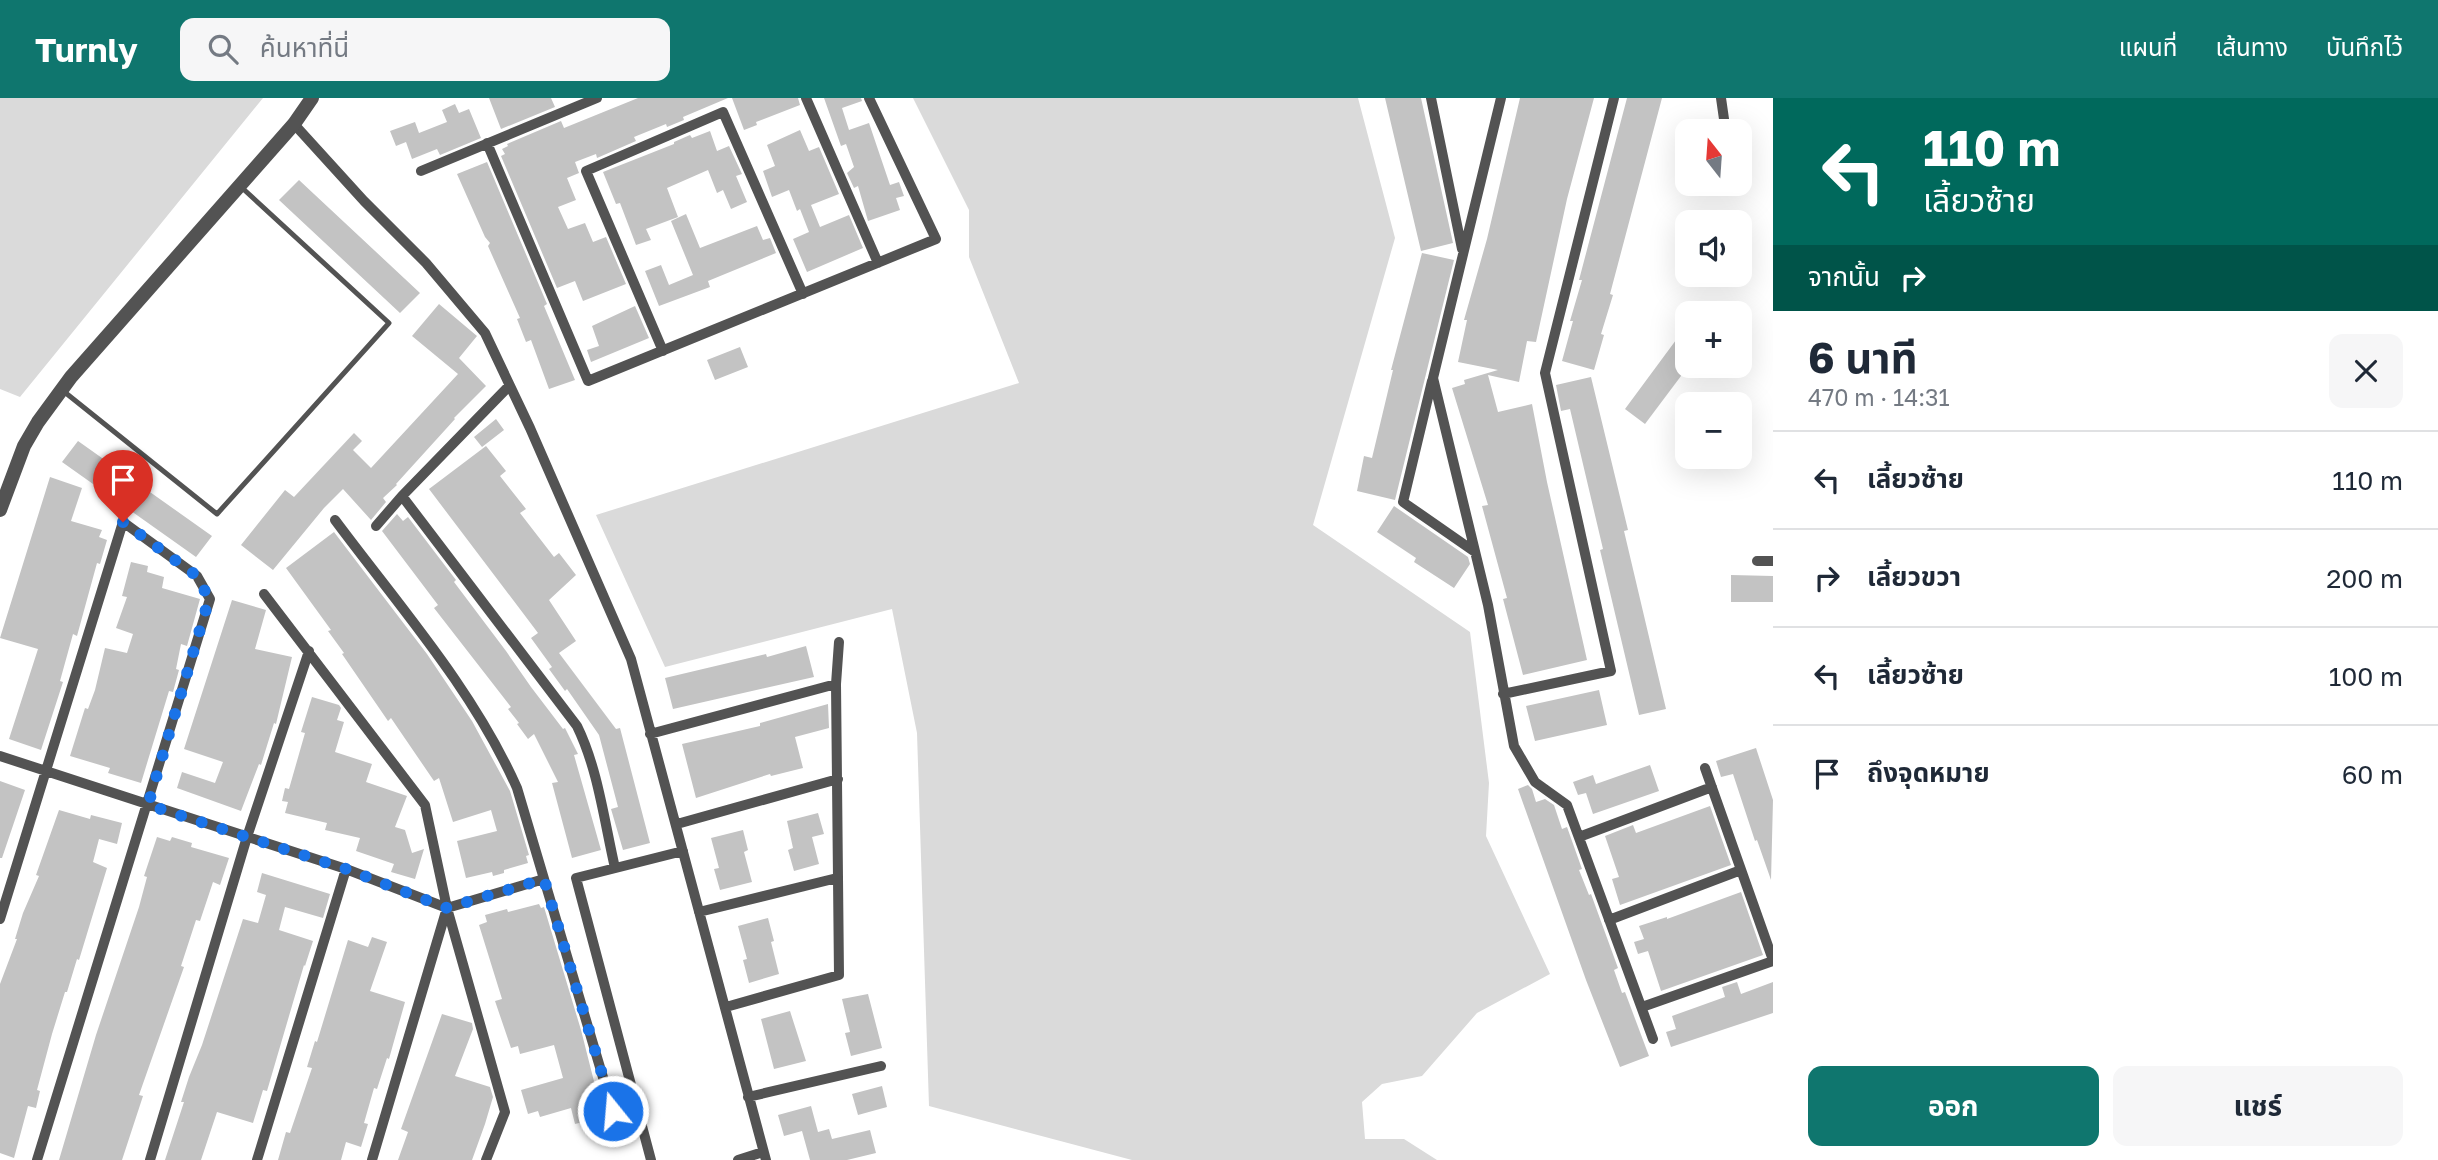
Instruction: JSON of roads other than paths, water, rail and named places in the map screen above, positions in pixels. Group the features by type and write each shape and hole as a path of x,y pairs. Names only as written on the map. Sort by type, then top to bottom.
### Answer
{"street":[{"path":"0,510 24,446 61,390 295,124 312,98"},
{"path":"421,171 597,98"},
{"path":"806,98 878,263"},
{"path":"488,143 588,381 936,239 869,98"},
{"path":"1431,98 1463,253"},
{"path":"1475,552 1403,502 1501,98"},
{"path":"1503,694 1611,671 1545,373 1614,98"},
{"path":"1721,98 1724,119"},
{"path":"663,351 586,170 723,112 803,294"},
{"path":"295,124 364,201 426,263 485,333 575,528 631,659 726,1007 764,1156 738,1160"},
{"path":"1433,378 1488,605 1514,746 1535,782 1567,805 1653,1039"},
{"path":"376,526 509,386"},
{"path":"402,496 577,726 593,769 615,868"},
{"path":"335,520 476,709 517,788 613,1111"},
{"path":"0,919 123,522 197,576 209,599 37,1160"},
{"path":"1757,561 1773,561"},
{"path":"264,594 425,805 447,908 505,1112 486,1160"},
{"path":"726,1007 839,975 836,684 839,642"},
{"path":"150,1160 247,837 309,651"},
{"path":"650,734 836,684"},
{"path":"0,756 346,869 447,908 544,879"},
{"path":"1642,1007 1773,960 1705,768"},
{"path":"677,824 838,779"},
{"path":"1578,836 1712,786"},
{"path":"651,1160 576,878 683,851"},
{"path":"257,1160 346,869"},
{"path":"1609,920 1741,870"},
{"path":"699,912 837,878"},
{"path":"372,1160 447,908"},
{"path":"748,1097 881,1066"}],"lane":[{"path":"61,390 217,514 389,323 240,186"}]}
